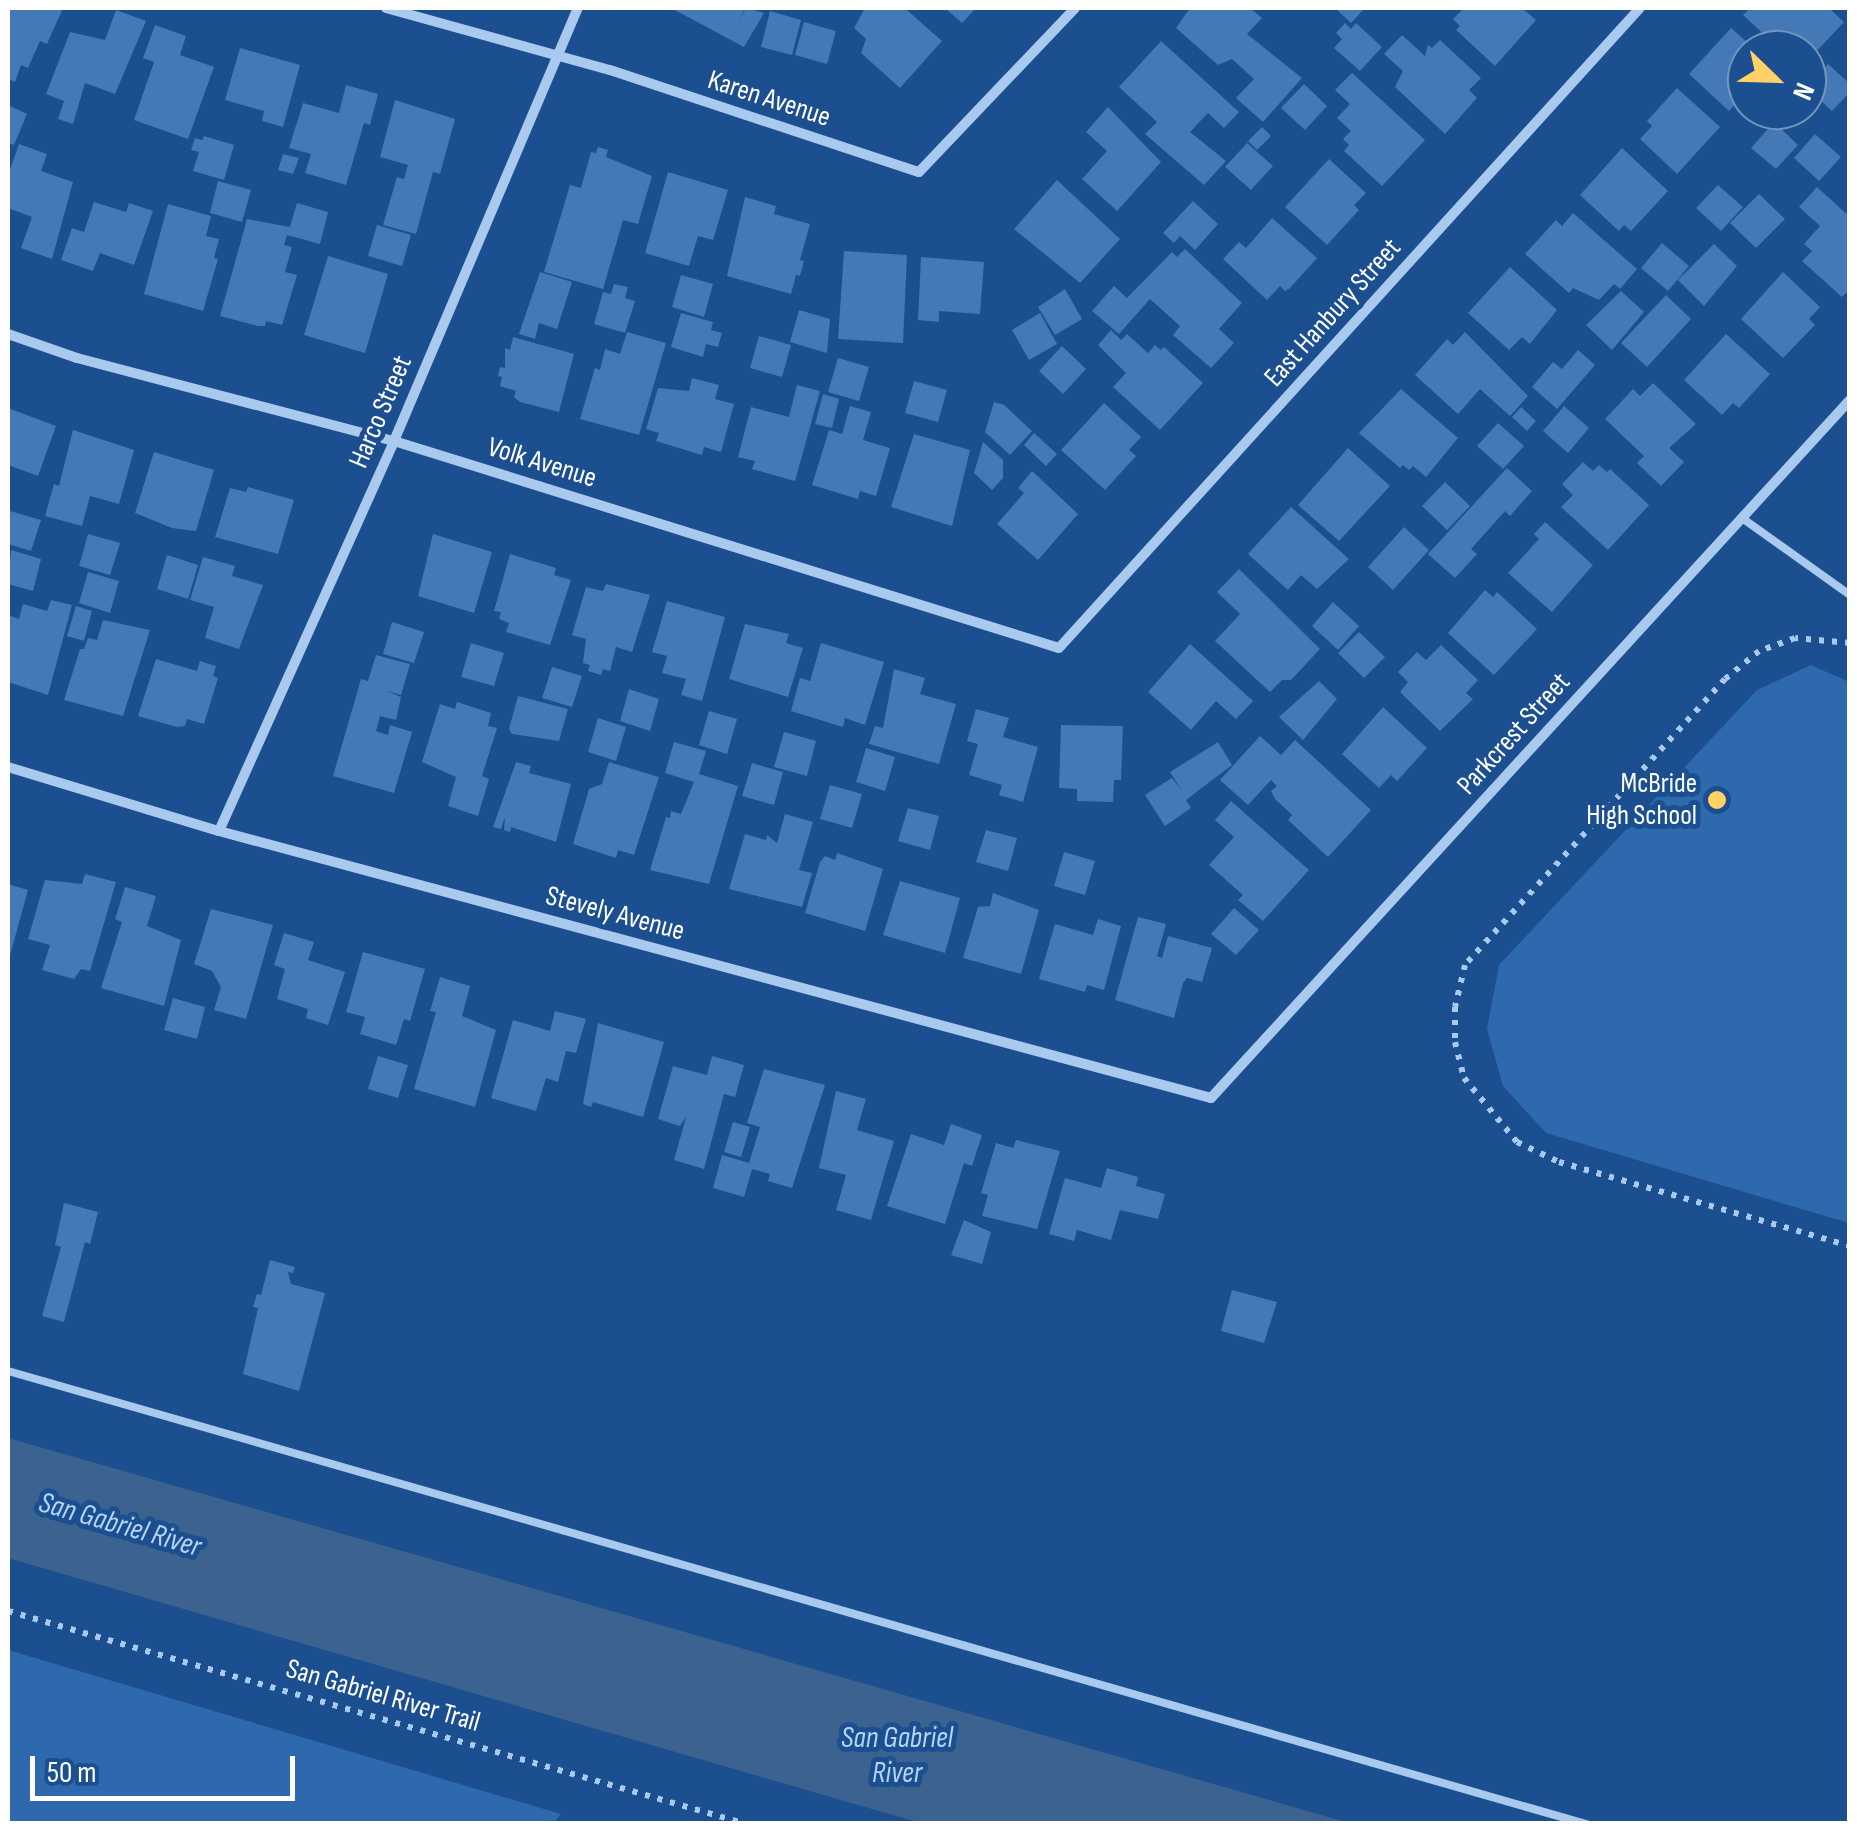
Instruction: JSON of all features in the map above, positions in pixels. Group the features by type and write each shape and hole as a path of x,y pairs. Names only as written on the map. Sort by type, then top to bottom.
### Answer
{"street":[{"name":"Karen Avenue","path":"386,8 557,56 920,172 1075,8"},
{"name":"Harco Street","path":"219,830 394,440 578,8"},
{"name":"East Hanbury Street","path":"1058,648 1640,8"},
{"name":"Volk Avenue","path":"8,334 77,358 394,440 1058,648"},
{"name":"Parkcrest Street","path":"1212,1098 1850,400"},
{"name":"Stevely Avenue","path":"8,767 219,830 1212,1098"}],"lane":[{"path":"1742,518 1850,594"},
{"path":"8,1370 1586,1824"}],"path":[{"path":"1850,644 1795,638 1758,650 1725,679 1466,965 1455,1006 1455,1042 1464,1078 1517,1142 1558,1162 1850,1246"},
{"name":"San Gabriel River Trail","path":"8,1611 746,1824"}],"shaded area":[{"path":"1811,665 1849,682 1849,1223 1546,1133 1503,1086 1487,1029 1499,965 1757,690"},
{"path":"8,1650 561,1814 553,1824 8,1823"}],"water":[{"name":"San Gabriel River","path":"8,1438 1349,1823 920,1823 8,1558"}],"building":[{"path":"8,8 63,8 47,44 40,41 28,68 21,65 15,82 8,79"},
{"path":"671,8 745,8 739,21 746,8 764,13 744,47"},
{"path":"865,8 910,8 907,10 942,41 900,88 861,53 866,39 854,28"},
{"path":"945,8 976,8 962,23"},
{"path":"1190,8 1250,8 1262,18 1247,34 1302,78 1263,122 1236,98 1254,79 1232,59 1218,65 1176,28"},
{"path":"1335,8 1365,8 1351,23"},
{"path":"1464,8 1522,8 1536,20 1495,66 1456,30 1460,26 1453,19"},
{"path":"1750,8 1829,8 1844,22 1827,40 1827,30 1759,30 1743,15"},
{"path":"116,10 146,21 115,94 85,83 73,124 58,119 64,101 46,94 70,32 105,40"},
{"path":"770,11 801,20 792,55 761,47"},
{"path":"804,22 836,31 827,64 795,55"},
{"path":"1345,23 1351,29 1356,23 1382,47 1360,71 1334,48 1342,39 1336,33"},
{"path":"155,25 186,36 180,55 214,67 188,139 134,120 154,62 143,58"},
{"path":"1727,32 1727,109 1689,74"},
{"path":"1402,35 1425,56 1428,45 1432,48 1440,40 1481,78 1469,90 1477,98 1445,134 1395,87 1403,71 1384,54"},
{"path":"1161,41 1239,112 1224,128 1208,113 1190,132 1226,161 1204,185 1145,134 1157,122 1119,87"},
{"path":"240,48 300,65 283,127 262,121 264,111 225,100"},
{"path":"1827,65 1850,84 1850,92 1832,111 1827,106"},
{"path":"1352,73 1425,140 1382,186 1344,151 1349,145 1343,139 1351,131 1337,118 1350,104 1335,90"},
{"path":"1304,84 1327,106 1305,130 1281,108"},
{"path":"346,85 378,94 370,125 364,123 346,185 305,173 311,154 289,148 303,103 339,113"},
{"path":"1677,88 1720,127 1677,174 1640,139 1652,126 1647,121"},
{"path":"395,100 455,119 440,174 433,172 416,234 383,225 397,177 404,179 408,165 380,157"},
{"path":"8,105 27,114 14,145 8,143"},
{"path":"1108,107 1161,162 1117,211 1082,179 1107,151 1086,132"},
{"path":"1262,127 1271,136 1257,150 1248,141"},
{"path":"1767,130 1782,130 1798,145 1776,169 1751,148"},
{"path":"1815,134 1841,157 1819,181 1794,158"},
{"path":"204,136 234,145 224,180 193,171 199,152 191,150 195,138 202,140"},
{"path":"1247,143 1273,166 1251,190 1225,167"},
{"path":"19,144 47,154 41,171 73,182 52,259 21,248 32,217 8,208 8,175"},
{"path":"598,147 608,150 606,157 652,176 638,224 623,220 603,289 544,272 570,185 581,188 591,152 596,153"},
{"path":"1622,148 1668,191 1631,231 1624,225 1619,231 1580,195"},
{"path":"283,154 299,158 293,174 278,170"},
{"path":"1329,159 1366,193 1354,205 1359,210 1327,245 1285,207"},
{"path":"668,172 728,190 713,240 698,236 689,266 645,253"},
{"path":"1057,180 1120,239 1080,283 1014,229"},
{"path":"218,181 251,190 242,222 210,213"},
{"path":"1718,185 1743,207 1721,231 1696,208"},
{"path":"1817,187 1850,217 1850,289 1842,297 1802,261 1812,251 1804,244 1820,226 1799,207"},
{"path":"1759,194 1785,219 1756,248 1730,223"},
{"path":"745,197 776,206 774,214 810,224 800,260 804,261 800,276 796,275 791,294 727,276"},
{"path":"1193,201 1218,224 1195,250 1180,236 1174,243 1163,233"},
{"path":"94,202 126,212 129,203 153,211 134,265 100,253 93,271 61,260 72,228 84,232"},
{"path":"297,203 328,212 320,244 287,235 284,245 292,247 285,272 297,275 282,325 266,321 265,326 258,326 220,316 247,219 290,227"},
{"path":"168,204 211,216 206,236 219,239 214,258 218,259 203,311 144,294"},
{"path":"1573,213 1637,269 1620,289 1614,284 1599,300 1573,288 1569,293 1525,254 1556,220 1562,226"},
{"path":"1272,218 1317,258 1290,288 1285,291 1280,286 1267,300 1223,259 1239,242 1246,248"},
{"path":"377,225 411,235 402,266 368,256"},
{"path":"1662,243 1689,266 1668,291 1641,268"},
{"path":"1714,244 1737,266 1704,306 1678,280"},
{"path":"1185,249 1242,303 1219,329 1234,343 1211,368 1173,335 1180,326 1150,299 1119,334 1092,311 1114,286 1127,298 1172,252 1177,257"},
{"path":"844,251 907,255 903,343 838,339"},
{"path":"328,256 388,274 365,353 304,335"},
{"path":"921,257 984,262 980,314 939,311 939,322 918,320"},
{"path":"1510,267 1557,310 1530,344 1522,337 1509,350 1468,313"},
{"path":"540,272 572,282 557,329 539,323 535,339 519,334"},
{"path":"1783,272 1820,307 1809,319 1815,325 1783,358 1741,319"},
{"path":"681,275 713,284 704,317 672,307"},
{"path":"614,284 628,287 625,298 635,301 625,333 594,324 603,292 611,294"},
{"path":"1065,289 1082,319 1055,335 1038,307"},
{"path":"1621,291 1644,312 1612,350 1586,325"},
{"path":"1666,295 1691,319 1647,367 1621,343"},
{"path":"799,310 830,319 827,353 790,342"},
{"path":"681,313 713,322 711,330 722,333 718,347 706,344 703,357 671,347"},
{"path":"1040,313 1057,344 1029,360 1012,330"},
{"path":"1111,330 1121,340 1127,334 1148,353 1155,345 1161,350 1164,347 1203,383 1160,430 1113,387 1126,373 1098,345"},
{"path":"627,332 666,343 639,435 580,419 595,368 600,370 605,349 620,354"},
{"path":"1465,332 1528,396 1510,416 1480,389 1458,414 1415,375 1447,339 1453,345"},
{"path":"1726,334 1770,374 1739,408 1733,403 1722,415 1684,380"},
{"path":"759,336 791,345 782,377 750,368"},
{"path":"513,337 574,354 559,412 520,402 514,397 516,391 500,386 502,377 498,376 500,367 505,368 505,348 510,350"},
{"path":"1062,346 1086,369 1063,394 1039,371"},
{"path":"1578,350 1595,365 1557,409 1532,387 1553,362 1562,369"},
{"path":"838,358 869,367 859,401 828,392"},
{"path":"692,378 719,385 715,399 734,404 721,452 704,447 702,455 656,441 659,433 646,429 658,388 689,391"},
{"path":"914,381 947,390 938,422 905,413"},
{"path":"1653,383 1696,424 1669,448 1684,462 1661,486 1637,463 1644,456 1605,419 1633,389 1640,396"},
{"path":"797,385 820,391 795,481 752,469 755,461 738,457 751,407 789,417"},
{"path":"1401,389 1458,438 1426,477 1413,466 1409,470 1403,465 1400,468 1359,433"},
{"path":"823,394 839,399 832,428 815,424"},
{"path":"994,402 1004,405 1032,431 1010,455 985,432"},
{"path":"1104,403 1141,437 1129,450 1136,456 1105,490 1061,450"},
{"path":"850,406 871,412 863,440 890,448 876,496 860,491 858,499 812,485 829,430 842,434"},
{"path":"1564,406 1589,428 1568,453 1543,431"},
{"path":"1521,407 1536,421 1527,431 1512,417"},
{"path":"8,408 56,426 38,476 8,465"},
{"path":"1498,423 1524,446 1503,469 1477,446"},
{"path":"73,430 134,450 119,504 90,496 82,526 45,516 54,484 59,486"},
{"path":"1034,433 1057,454 1046,466 1024,445"},
{"path":"914,434 970,450 952,526 891,507"},
{"path":"983,442 1003,460 1003,478 992,490 974,473"},
{"path":"1348,448 1390,486 1339,541 1298,505"},
{"path":"154,452 214,470 196,531 172,528 135,513"},
{"path":"1583,462 1593,471 1599,465 1607,472 1610,469 1649,505 1608,550 1561,507 1573,495 1562,484"},
{"path":"1507,468 1532,491 1510,516 1505,511 1471,549 1477,554 1455,578 1428,554"},
{"path":"1032,471 1078,514 1038,560 997,524 1024,493 1018,488"},
{"path":"1445,482 1470,506 1447,530 1422,506"},
{"path":"248,487 294,500 278,554 215,537 230,488 246,492"},
{"path":"1291,507 1349,559 1317,589 1301,575 1288,590 1248,554"},
{"path":"10,511 41,520 31,551 8,544"},
{"path":"1545,522 1593,565 1552,612 1508,573 1539,539 1534,534"},
{"path":"1404,527 1429,550 1393,590 1368,567"},
{"path":"88,534 120,543 110,575 79,566"},
{"path":"433,534 492,552 474,613 418,596"},
{"path":"11,550 41,559 33,591 8,584"},
{"path":"510,554 556,568 554,575 571,580 550,645 506,632 509,623 499,619 501,612 494,611"},
{"path":"167,555 198,565 188,599 157,589"},
{"path":"203,557 235,566 232,576 263,585 239,649 205,638 214,607 190,600"},
{"path":"1239,569 1320,649 1291,680 1282,680 1270,692 1215,641 1240,614 1217,592"},
{"path":"88,572 119,581 110,613 79,603"},
{"path":"606,584 650,595 632,652 616,647 610,671 603,669 601,675 588,671 590,665 583,663 586,639 572,635 586,587 603,591"},
{"path":"1485,590 1493,597 1497,592 1537,629 1494,675 1448,633"},
{"path":"51,600 72,605 48,695 8,682 8,615 19,619 23,604 47,611"},
{"path":"667,601 725,617 702,701 681,695 686,679 662,673 667,656 652,652"},
{"path":"1333,602 1359,626 1338,650 1312,626"},
{"path":"76,606 92,611 84,641 67,636"},
{"path":"103,620 150,630 123,716 64,700 80,649 84,649 88,638 97,640"},
{"path":"392,622 424,632 414,663 383,654"},
{"path":"745,624 789,634 786,643 803,648 788,697 729,679"},
{"path":"1359,632 1385,657 1364,678 1338,653"},
{"path":"471,643 504,653 494,686 461,677"},
{"path":"821,643 884,662 865,725 845,718 843,727 791,711 800,678 810,681"},
{"path":"1190,644 1253,701 1236,719 1216,701 1191,730 1148,692"},
{"path":"1441,645 1478,680 1466,693 1473,699 1440,731 1400,692 1408,682 1398,672 1417,652 1426,660"},
{"path":"376,655 410,664 401,695 387,691 401,697 396,720 380,716 376,731 388,735 390,725 412,732 394,793 333,776 361,679 368,681"},
{"path":"156,659 197,671 200,661 216,666 213,676 218,678 204,724 187,719 185,726 177,727 138,716"},
{"path":"552,667 582,676 572,707 542,698"},
{"path":"894,669 925,678 920,694 956,704 939,764 869,744 875,726 883,728"},
{"path":"1319,681 1337,699 1303,740 1279,717"},
{"path":"629,689 659,699 650,731 620,721"},
{"path":"518,696 568,709 559,741 512,734 509,729"},
{"path":"457,702 491,713 488,726 497,728 482,776 489,779 478,816 448,806 456,777 422,762 440,704 455,709"},
{"path":"1383,707 1427,748 1397,781 1391,775 1379,788 1342,754"},
{"path":"976,709 1009,718 1003,737 1038,747 1023,802 999,795 1002,785 969,775 978,744 967,741"},
{"path":"709,711 737,719 727,754 699,745"},
{"path":"598,718 626,727 616,761 588,752"},
{"path":"1061,725 1123,726 1121,780 1114,780 1113,802 1077,801 1077,789 1059,788"},
{"path":"784,732 816,741 807,776 774,767"},
{"path":"1260,736 1281,755 1295,740 1371,810 1328,857 1288,820 1292,815 1275,799 1271,791 1277,786 1271,780 1248,805 1220,780"},
{"path":"674,742 706,751 699,774 738,786 709,884 650,870 666,817 670,818 671,811 681,814 694,782 665,773"},
{"path":"1218,742 1232,765 1186,800 1191,808 1165,826 1145,795 1172,778 1182,791 1170,772"},
{"path":"866,748 895,757 885,791 856,782"},
{"path":"516,762 531,766 529,773 571,784 556,842 511,827 510,832 504,830 505,817 501,829 493,827"},
{"path":"609,762 659,777 634,855 618,850 616,858 573,844 589,789 602,784"},
{"path":"752,763 783,772 774,805 742,796"},
{"path":"830,785 862,794 852,828 820,819"},
{"path":"1231,801 1309,870 1263,921 1238,900 1243,895 1209,865 1234,837 1215,820"},
{"path":"908,808 939,816 930,850 898,841"},
{"path":"785,814 813,822 799,870 812,873 802,907 729,889 745,834 766,840 767,835 777,843"},
{"path":"986,830 1017,838 1008,871 976,862"},
{"path":"1064,852 1095,861 1085,895 1054,886"},
{"path":"837,853 883,869 865,931 805,913 820,862 825,856 835,860"},
{"path":"85,874 116,882 90,971 81,969 74,979 42,970 50,945 28,939 45,880 82,884"},
{"path":"900,881 960,898 945,953 883,935"},
{"path":"8,884 28,890 9,959 8,958"},
{"path":"125,887 156,896 147,926 181,940 164,1006 101,988 122,922 115,919"},
{"path":"993,893 1039,910 1021,974 963,958 978,907 990,906"},
{"path":"1234,908 1259,930 1236,955 1211,934"},
{"path":"211,909 273,925 246,1019 214,1010 221,987 212,971 194,964"},
{"path":"1138,917 1166,924 1157,956 1162,958 1168,936 1212,948 1202,982 1187,978 1183,983 1174,1018 1115,1000"},
{"path":"1098,919 1121,926 1104,990 1087,985 1085,992 1039,979 1055,924 1093,935"},
{"path":"284,933 314,942 308,960 345,972 328,1025 306,1018 308,1009 277,999 285,969 274,965"},
{"path":"363,952 425,969 410,1021 404,1019 396,1045 360,1034 365,1017 346,1012"},
{"path":"440,977 470,986 462,1016 496,1030 475,1107 414,1089 436,1012 430,1011"},
{"path":"173,998 205,1007 197,1039 164,1030"},
{"path":"555,1011 586,1019 576,1053 566,1051 558,1082 546,1078 536,1111 491,1098 513,1020 550,1031"},
{"path":"598,1023 664,1042 643,1117 593,1102 591,1107 583,1104"},
{"path":"378,1056 408,1065 398,1098 368,1089"},
{"path":"712,1056 744,1065 735,1097 724,1094 704,1169 674,1160 686,1117 680,1126 658,1119 673,1066 707,1075"},
{"path":"764,1069 825,1085 792,1188 768,1181 770,1174 752,1169 744,1197 713,1188 722,1155 749,1163 760,1127 747,1123"},
{"path":"836,1091 866,1099 857,1130 894,1141 871,1220 836,1210 846,1175 819,1168"},
{"path":"733,1122 750,1127 741,1157 724,1152"},
{"path":"951,1124 982,1135 972,1166 964,1163 945,1224 887,1206 911,1134 944,1145"},
{"path":"1016,1140 1060,1151 1037,1229 982,1216 988,1195 981,1193 996,1143 1013,1148"},
{"path":"1107,1168 1138,1177 1136,1186 1165,1194 1158,1219 1120,1210 1111,1240 1077,1230 1074,1241 1049,1234 1065,1178 1101,1188"},
{"path":"64,1203 98,1212 90,1244 85,1242 64,1322 42,1316 61,1247 55,1245"},
{"path":"964,1220 991,1232 982,1264 951,1255"},
{"path":"270,1260 295,1267 293,1273 288,1272 291,1284 325,1293 299,1391 243,1374 258,1308 253,1307 257,1294 261,1295"},
{"path":"1232,1290 1277,1302 1264,1343 1221,1331"}],"place":[{"name":"McBride High School","path":"1717,800"}]}
